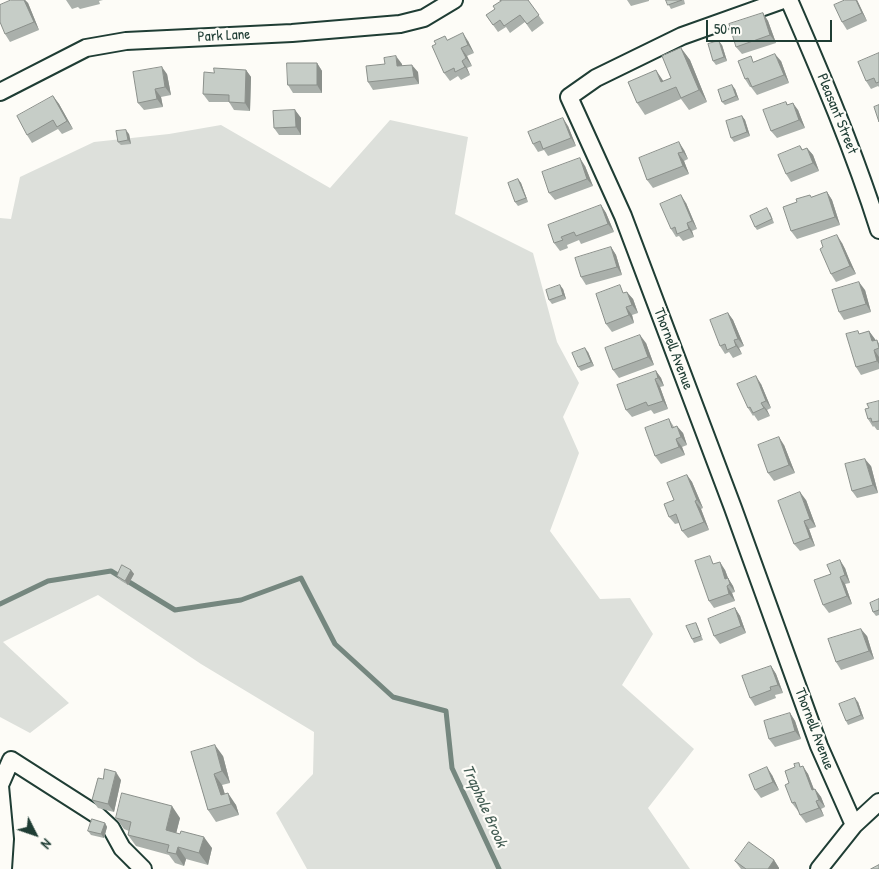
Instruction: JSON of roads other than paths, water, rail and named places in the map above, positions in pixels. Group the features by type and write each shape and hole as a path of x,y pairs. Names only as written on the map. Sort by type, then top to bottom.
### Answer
{"street":[{"name":"Park Lane","path":"0,92 86,48 126,40 292,33 400,24 424,18 454,0"},
{"name":"Thornell Avenue","path":"782,0 682,36 596,78 569,96 623,216 738,520 820,746 854,824"},
{"name":"Pleasant Street","path":"789,0 828,88 879,230"},
{"path":"3,869 5,839 0,786 11,760 97,815 111,828 122,848 143,869"},
{"path":"819,869 854,824 879,802"}],"waterway":[{"name":"Traphole Brook","path":"0,604 48,581 111,571 175,610 241,600 301,578 335,644 393,697 446,711 452,768 499,869"}]}
